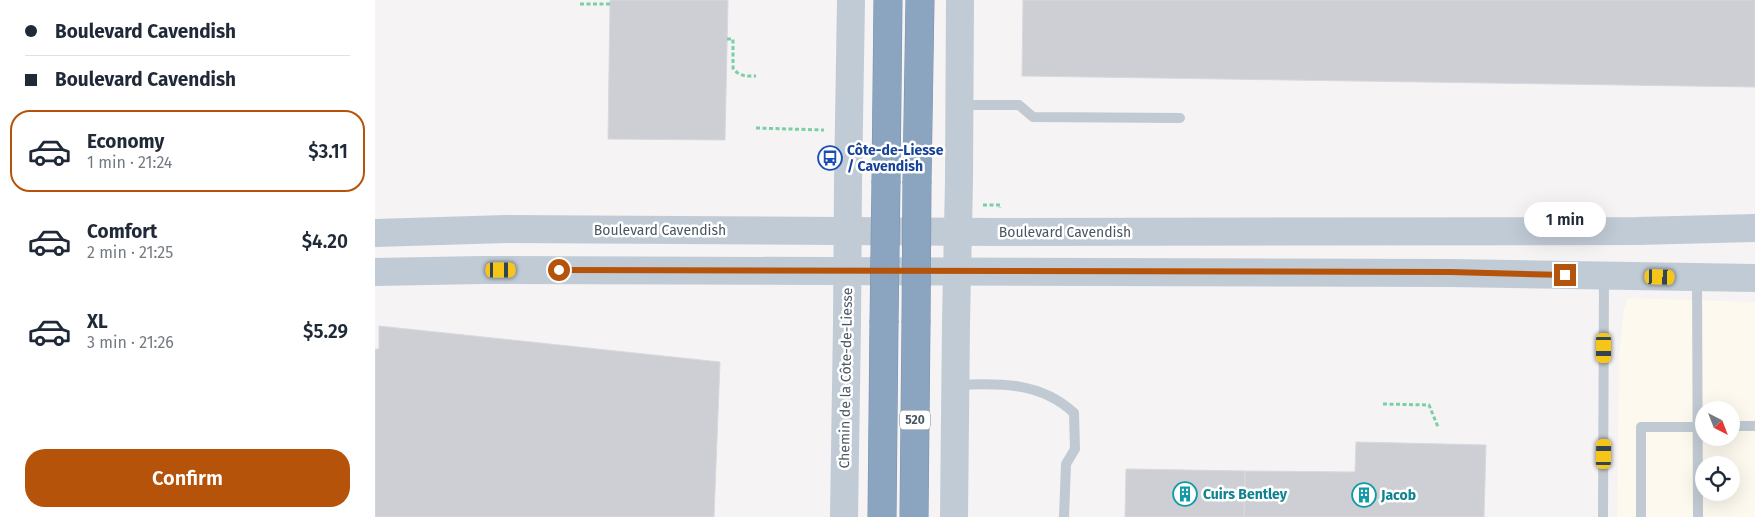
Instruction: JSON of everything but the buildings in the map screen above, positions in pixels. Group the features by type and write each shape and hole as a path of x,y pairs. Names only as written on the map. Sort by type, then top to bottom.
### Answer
{"highway":[{"name":"520","path":"882,517 888,0"},
{"name":"520","path":"914,517 920,0"}],"main road":[{"name":"Chemin de la Côte-de-Liesse","path":"844,517 851,0"},
{"path":"954,517 960,0"},
{"name":"Boulevard Cavendish","path":"375,233 507,229 1099,232 1637,231 1755,228"},
{"path":"375,272 482,270 1450,272 1755,278"}],"lane":[{"path":"959,105 1019,105 1033,117 1180,118"},
{"path":"1603,517 1604,276"},
{"path":"1697,278 1700,401"},
{"path":"956,385 995,385 1040,390 1063,402 1075,413 1075,449 1066,464 1064,517"},
{"path":"1740,426 1755,426"},
{"path":"1641,517 1641,427 1695,427"},
{"path":"1698,517 1700,446"}],"path":[{"path":"580,4 610,4"},
{"path":"727,39 733,39 733,68 735,71 745,76 756,76"},
{"path":"756,128 830,130"},
{"path":"983,197 983,205 1000,205"},
{"path":"1383,404 1429,404 1438,427"}],"shaded area":[{"path":"1628,298 1755,302 1755,517 1617,517 1619,353 1624,309"}],"place":[{"name":"Côte-de-Liesse / Cavendish","path":"830,158"},
{"name":"Cuirs Bentley","path":"1185,494"},
{"name":"Jacob","path":"1364,495"}],"route":[{"path":"559,270 1450,272 1565,275"}]}
